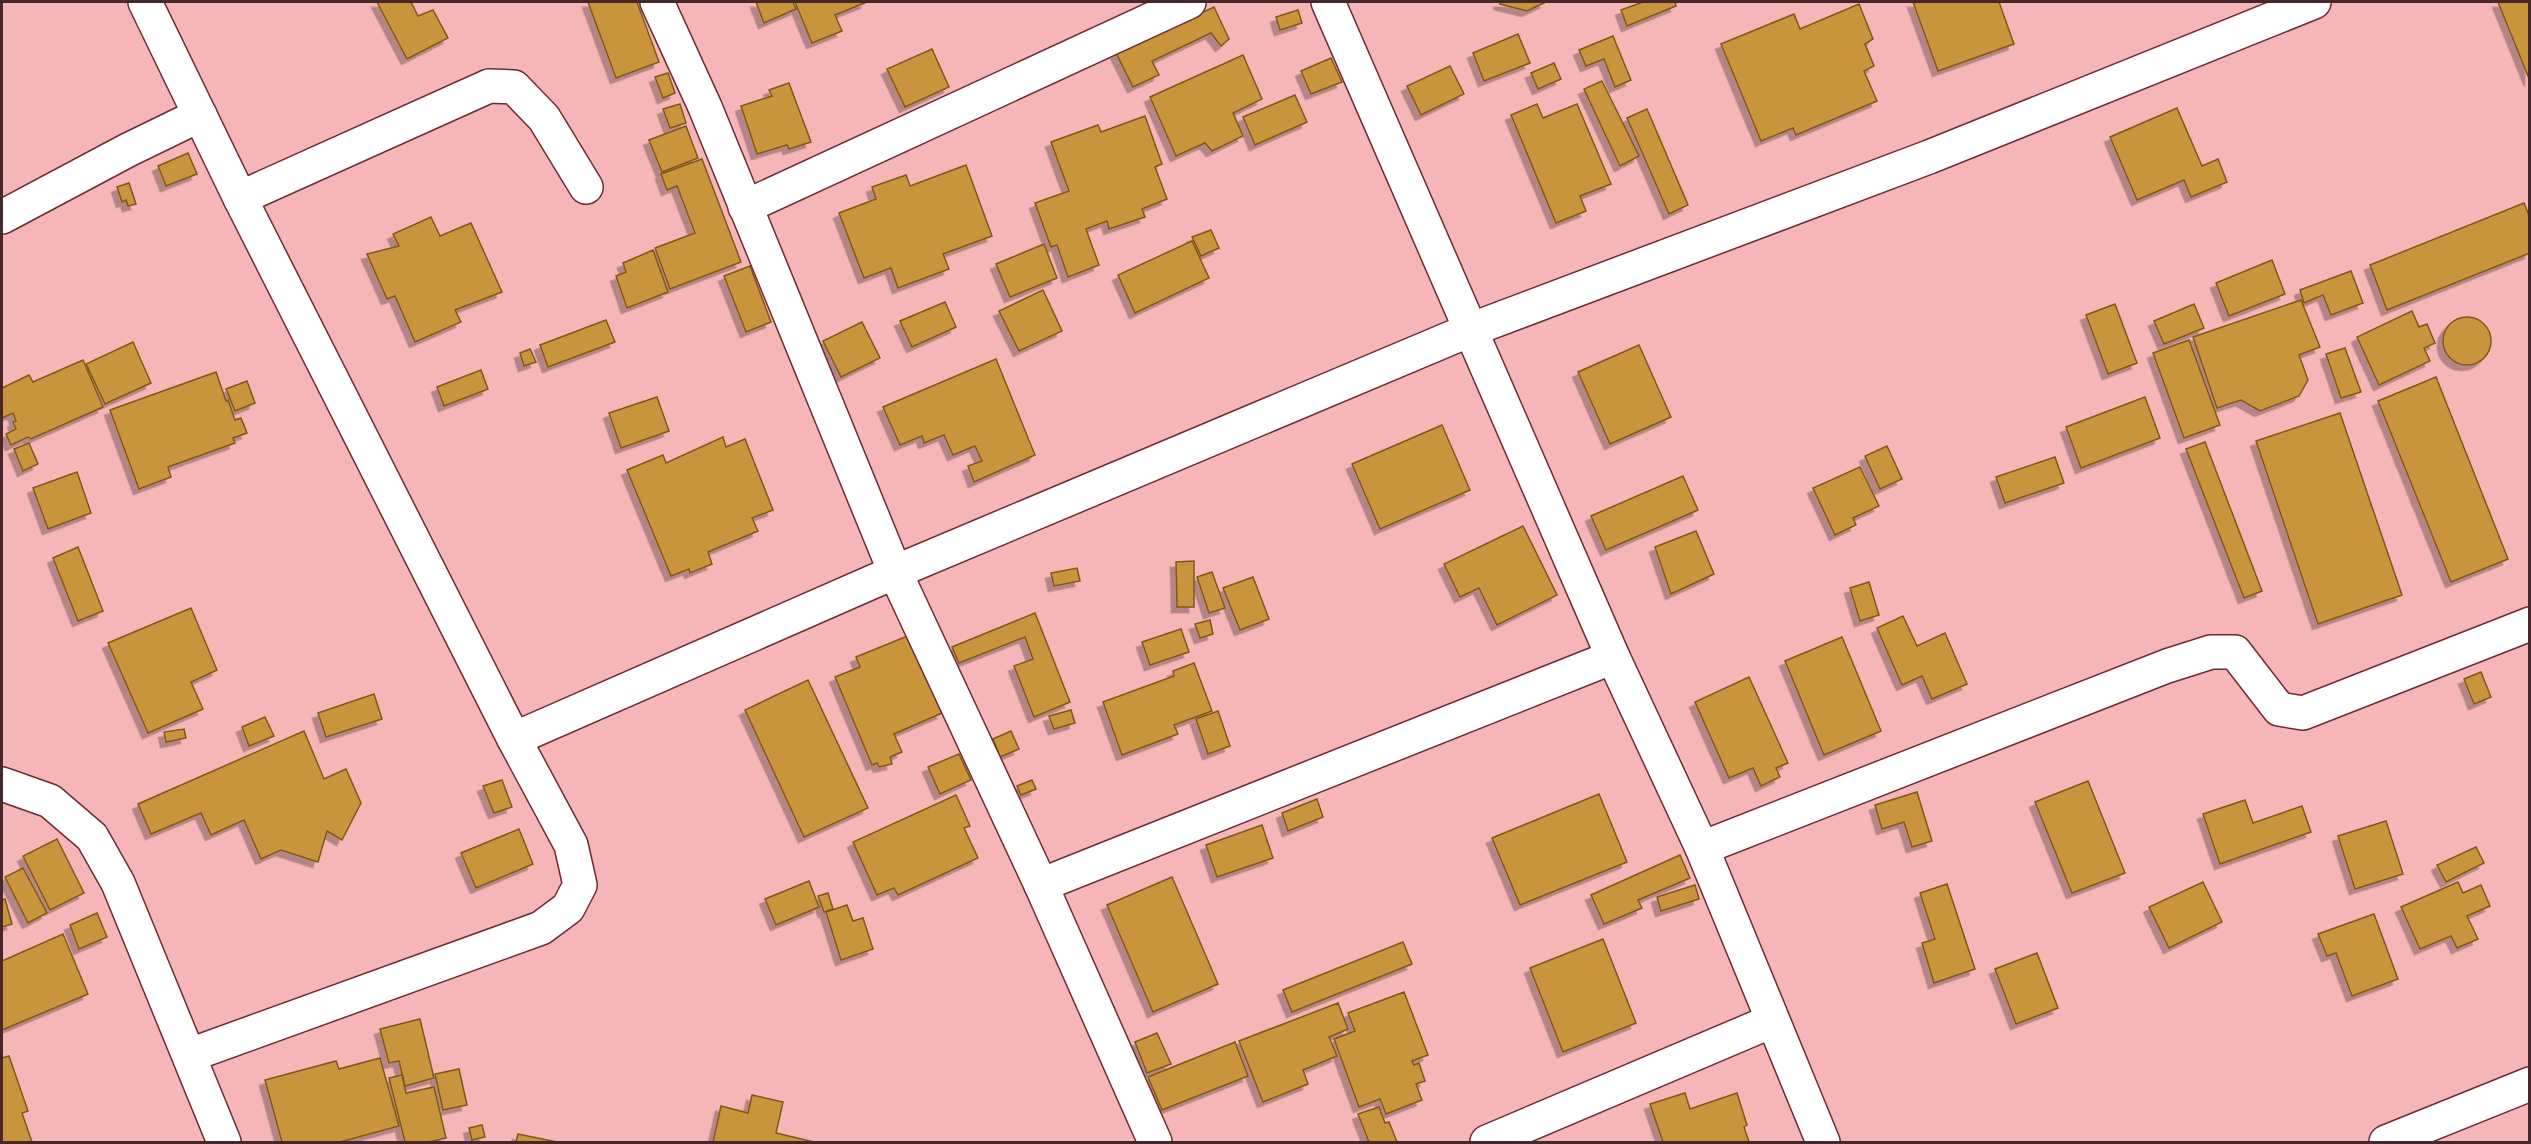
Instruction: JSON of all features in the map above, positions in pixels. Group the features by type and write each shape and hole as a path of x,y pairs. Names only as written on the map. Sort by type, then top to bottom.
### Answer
{"street":[{"path":"145,2 240,198 514,739 571,845 580,885 568,908 541,928 190,1055"},
{"path":"657,2 705,107 896,572 1041,885 1155,1143"},
{"path":"745,207 1189,2"},
{"path":"1328,2 1613,657 1702,848 1822,1143"},
{"path":"514,739 896,572 1470,330 1929,157 2314,2"},
{"path":"240,198 489,86 513,87 544,118 586,187"},
{"path":"2,217 128,150 200,115"},
{"path":"1702,848 2166,666 2211,652 2235,652 2279,709 2303,712 2529,624"},
{"path":"1041,885 1613,657"},
{"path":"2,784 50,801 92,837 118,883 224,1143"},
{"path":"1487,1143 1772,1021"},
{"path":"2386,1143 2529,1084"}],"building":[{"path":"377,2 411,2 418,16 433,10 448,38 407,59"},
{"path":"588,2 637,2 659,62 616,78"},
{"path":"756,2 793,2 796,9 764,23"},
{"path":"795,2 867,2 835,15 842,31 812,43"},
{"path":"1499,2 1546,2 1527,11"},
{"path":"1643,2 1675,2 1676,6 1627,26 1621,10"},
{"path":"1913,2 1999,2 2014,44 1938,71"},
{"path":"2498,2 2530,2 2530,81"},
{"path":"1859,4 1873,39 1865,44 1874,66 1864,71 1877,101 1796,135 1793,128 1761,141 1721,44 1794,14 1800,29"},
{"path":"1214,7 1229,39 1221,46 1211,33 1152,61 1159,75 1133,87 1116,53"},
{"path":"1298,10 1302,23 1280,30 1276,17"},
{"path":"1518,34 1530,63 1484,81 1473,53"},
{"path":"1613,36 1631,80 1615,87 1604,59 1586,66 1579,50"},
{"path":"932,49 949,87 905,107 887,69"},
{"path":"1243,55 1262,99 1233,113 1243,136 1212,151 1205,143 1176,156 1150,97"},
{"path":"1331,58 1342,82 1311,94 1301,71"},
{"path":"1554,63 1561,79 1538,89 1531,73"},
{"path":"1450,66 1464,94 1421,115 1407,86"},
{"path":"668,73 675,93 663,98 655,77"},
{"path":"1602,81 1639,156 1620,166 1584,89"},
{"path":"789,83 811,142 789,149 787,145 757,154 741,106 772,96 769,90"},
{"path":"1295,95 1307,122 1255,145 1243,117"},
{"path":"680,104 686,123 670,128 663,109"},
{"path":"1537,104 1543,118 1577,104 1611,184 1580,196 1586,211 1556,223 1511,115"},
{"path":"2177,108 2202,166 2218,159 2227,182 2191,197 2184,180 2137,200 2110,137"},
{"path":"1647,109 1688,205 1669,214 1627,118"},
{"path":"1145,116 1162,164 1155,167 1167,199 1142,209 1145,217 1109,229 1107,221 1086,229 1099,265 1068,277 1057,245 1051,247 1035,203 1069,191 1051,142 1098,125 1101,132"},
{"path":"686,126 698,158 662,172 649,140"},
{"path":"188,153 197,174 166,186 158,166"},
{"path":"702,159 741,262 670,289 655,248 695,233 677,186 667,190 661,174"},
{"path":"966,165 992,236 943,254 949,269 898,288 891,268 864,278 839,213 876,199 872,187 906,175 910,186"},
{"path":"129,183 136,204 128,206 126,200 122,202 117,187"},
{"path":"2524,203 2530,218 2530,253 2387,310 2370,265"},
{"path":"431,217 440,236 471,223 502,292 455,310 461,322 415,342 395,296 387,299 367,254 399,246 393,234"},
{"path":"1211,230 1219,248 1201,256 1192,237"},
{"path":"1192,241 1209,278 1135,313 1118,275"},
{"path":"1044,244 1057,278 1010,297 996,264"},
{"path":"653,250 668,292 627,308 616,276 626,272 623,263"},
{"path":"2272,260 2285,294 2229,316 2216,283"},
{"path":"750,266 771,322 746,332 724,276"},
{"path":"2351,271 2363,303 2331,315 2323,295 2304,303 2300,290"},
{"path":"1043,290 1062,331 1019,351 999,311"},
{"path":"2301,300 2320,347 2299,355 2308,380 2299,396 2260,411 2241,400 2217,408 2193,337"},
{"path":"945,302 956,327 912,347 900,321"},
{"path":"2115,304 2137,363 2108,374 2086,315"},
{"path":"2194,304 2204,328 2164,344 2154,321"},
{"path":"2412,311 2419,327 2427,324 2435,343 2424,348 2430,361 2379,385 2357,337"},
{"path":"2467,317 2484,324 2491,341 2484,358 2467,365 2450,358 2443,341 2450,324"},
{"path":"606,320 615,342 548,367 540,345"},
{"path":"862,322 880,358 841,377 823,341"},
{"path":"2189,340 2220,425 2184,438 2153,353"},
{"path":"133,342 151,383 105,404 86,364"},
{"path":"1639,345 1671,417 1610,444 1578,372"},
{"path":"2345,348 2361,392 2341,398 2326,354"},
{"path":"530,349 536,362 524,366 520,353"},
{"path":"996,359 1035,455 974,482 968,466 982,461 975,446 953,455 944,435 924,443 922,436 900,445 883,407"},
{"path":"83,360 103,407 31,439 28,437 11,445 6,434 16,429 13,422 16,421 13,413 2,418 2,388 29,375 33,382"},
{"path":"481,370 488,389 444,406 437,387"},
{"path":"216,372 235,420 241,418 247,433 233,438 235,443 168,467 171,477 139,489 110,410"},
{"path":"2436,377 2508,559 2451,582 2378,401"},
{"path":"247,381 255,403 235,411 226,389"},
{"path":"657,397 669,431 621,448 609,413"},
{"path":"2145,397 2160,438 2081,468 2066,427"},
{"path":"2340,413 2402,595 2318,624 2256,441"},
{"path":"1442,425 1470,490 1380,529 1352,464"},
{"path":"723,437 726,447 745,439 773,510 752,518 758,531 708,552 712,564 690,573 689,569 671,576 627,470 663,455 666,463"},
{"path":"2205,442 2262,591 2244,598 2186,449"},
{"path":"29,443 38,464 23,471 14,449"},
{"path":"1887,446 1902,479 1880,489 1865,456"},
{"path":"2055,457 2064,483 2005,503 1996,477"},
{"path":"1860,467 1879,506 1853,518 1856,525 1835,535 1813,488"},
{"path":"77,472 91,513 48,529 33,488"},
{"path":"1683,476 1698,510 1606,550 1591,516"},
{"path":"1523,526 1557,595 1497,625 1479,588 1460,597 1444,564"},
{"path":"1696,531 1714,574 1671,594 1655,547"},
{"path":"78,547 103,611 78,621 53,558"},
{"path":"1194,561 1194,607 1177,607 1176,562"},
{"path":"1077,568 1080,581 1054,586 1051,573"},
{"path":"1212,572 1225,608 1209,613 1197,577"},
{"path":"1253,577 1269,619 1240,630 1223,588"},
{"path":"1869,582 1879,615 1860,621 1850,588"},
{"path":"191,608 217,670 191,682 203,709 148,733 108,643"},
{"path":"1035,613 1070,702 1034,717 1014,666 1033,659 1025,637 959,663 952,647"},
{"path":"1903,616 1917,646 1945,633 1967,684 1932,699 1922,676 1902,685 1877,628"},
{"path":"1210,620 1213,634 1200,638 1195,624"},
{"path":"1181,629 1189,652 1150,665 1142,642"},
{"path":"910,635 942,713 894,734 902,752 890,757 892,764 879,767 877,763 872,765 835,677 860,667 856,657"},
{"path":"1842,637 1881,731 1824,755 1785,661"},
{"path":"1194,663 1212,711 1174,725 1178,734 1122,755 1103,702 1174,676 1173,671"},
{"path":"2481,672 2491,697 2474,704 2464,679"},
{"path":"1749,677 1788,763 1776,768 1780,777 1761,786 1753,768 1729,778 1695,702"},
{"path":"808,680 868,808 804,837 745,710"},
{"path":"374,694 382,719 326,737 318,713"},
{"path":"1071,710 1075,723 1054,729 1049,716"},
{"path":"1218,711 1230,746 1208,754 1196,719"},
{"path":"265,717 274,736 249,746 242,727"},
{"path":"184,729 186,738 166,742 164,732"},
{"path":"304,731 324,779 346,769 361,803 342,840 327,831 318,862 281,850 261,859 244,820 211,835 201,813 151,834 138,804"},
{"path":"1011,731 1019,749 1000,757 993,739"},
{"path":"959,754 971,780 940,794 928,767"},
{"path":"502,780 512,807 494,813 483,786"},
{"path":"1032,780 1036,789 1021,795 1017,786"},
{"path":"2088,781 2125,873 2072,893 2035,802"},
{"path":"1917,792 1932,841 1912,847 1904,822 1882,829 1875,805"},
{"path":"1599,794 1627,862 1520,905 1492,838"},
{"path":"956,795 970,826 964,828 978,858 898,895 894,888 877,895 853,842"},
{"path":"1317,799 1323,817 1288,831 1282,813"},
{"path":"2245,800 2253,823 2302,806 2311,832 2220,864 2203,814"},
{"path":"2386,821 2403,874 2355,889 2338,836"},
{"path":"1262,825 1273,858 1217,877 1206,845"},
{"path":"519,829 533,864 476,888 461,853"},
{"path":"57,839 84,893 50,910 23,856"},
{"path":"2476,847 2484,863 2446,882 2437,865"},
{"path":"1680,855 1690,878 1638,900 1642,908 1604,924 1591,895"},
{"path":"23,868 47,913 28,923 5,877"},
{"path":"1172,877 1218,984 1153,1012 1107,905"},
{"path":"809,881 819,907 776,925 765,899"},
{"path":"2203,882 2222,922 2169,948 2149,907"},
{"path":"2458,882 2463,893 2481,885 2490,906 2467,916 2478,939 2457,948 2451,936 2420,949 2401,907"},
{"path":"1947,884 1975,969 1934,983 1922,943 1935,939 1920,893"},
{"path":"1695,885 1699,899 1661,911 1657,897"},
{"path":"828,893 833,909 824,912 818,896"},
{"path":"5,899 12,924 2,927 2,900"},
{"path":"847,905 853,921 863,918 873,949 841,960 826,912"},
{"path":"97,913 107,937 79,949 70,925"},
{"path":"2374,914 2398,979 2352,996 2336,953 2327,956 2318,934"},
{"path":"63,934 88,994 2,1030 2,961"},
{"path":"1603,939 1636,1023 1563,1052 1530,968"},
{"path":"1403,942 1412,964 1292,1012 1283,990"},
{"path":"2037,953 2058,1008 2016,1024 1995,969"},
{"path":"1404,992 1428,1055 1412,1061 1414,1065 1419,1063 1425,1081 1416,1084 1422,1100 1386,1114 1380,1099 1359,1107 1334,1039 1355,1031 1348,1013"},
{"path":"1338,1003 1348,1029 1329,1037 1337,1056 1303,1070 1308,1084 1263,1102 1239,1041"},
{"path":"420,1019 434,1078 405,1086 399,1061 389,1063 380,1029"},
{"path":"1157,1033 1171,1064 1147,1073 1135,1042"},
{"path":"1235,1042 1248,1076 1162,1110 1148,1077"},
{"path":"9,1056 28,1111 22,1113 32,1142 2,1142 2,1058"},
{"path":"380,1058 399,1126 340,1142 282,1142 265,1080 336,1061 339,1069"},
{"path":"459,1069 467,1105 443,1110 435,1074"},
{"path":"402,1075 406,1093 434,1087 446,1138 429,1142 405,1142 389,1078"},
{"path":"1685,1093 1690,1109 1737,1093 1747,1125 1744,1127 1749,1142 1663,1142 1650,1104"},
{"path":"752,1095 783,1102 776,1133 814,1142 713,1142 721,1106 748,1113"},
{"path":"1379,1107 1385,1123 1389,1122 1397,1142 1369,1142 1358,1114"},
{"path":"482,1125 485,1137 472,1140 469,1128"},
{"path":"518,1134 557,1142 516,1142"}]}
